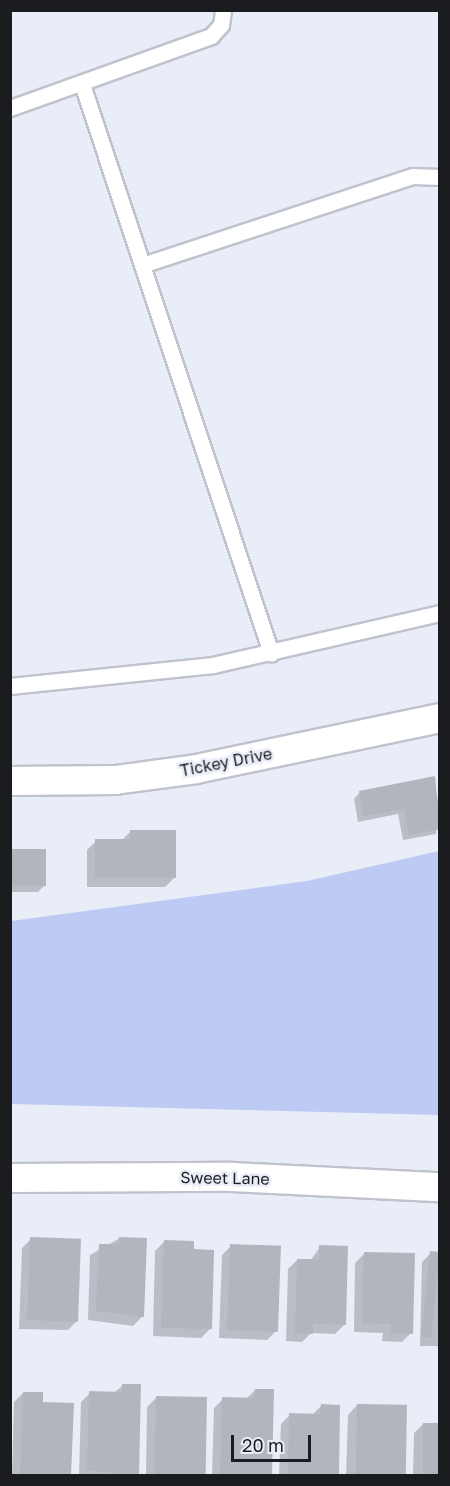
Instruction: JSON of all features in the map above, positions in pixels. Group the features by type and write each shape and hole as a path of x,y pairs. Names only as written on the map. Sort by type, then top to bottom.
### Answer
{"street":[{"name":"Tickey Drive","path":"10,781 115,780 196,769 440,718"},
{"name":"Sweet Lane","path":"10,1178 232,1177 440,1187"}],"lane":[{"path":"10,108 211,36 221,25 223,10"},
{"path":"81,84 271,653"},
{"path":"142,265 413,176 440,177"},
{"path":"10,686 202,666 271,653 440,613"}],"shaded area":[{"path":"439,851 439,1115 11,1104 11,921 307,881"}],"building":[{"path":"435,776 440,829 409,835 404,809 364,816 359,791"},
{"path":"130,830 176,830 176,878 95,878 95,839 130,839"},
{"path":"10,849 46,849 46,886 10,886"},
{"path":"30,1237 81,1239 78,1322 27,1320"},
{"path":"119,1237 147,1238 144,1317 96,1311 99,1244 119,1244"},
{"path":"164,1240 194,1241 194,1249 214,1250 212,1329 161,1328"},
{"path":"230,1244 281,1246 278,1332 227,1330"},
{"path":"319,1245 348,1246 346,1325 313,1324 313,1334 295,1333 297,1259 319,1259"},
{"path":"430,1251 440,1252 431,1338 421,1337"},
{"path":"364,1252 415,1253 413,1334 391,1333 391,1324 362,1323"},
{"path":"122,1384 141,1384 139,1476 87,1470 89,1391 122,1392"},
{"path":"255,1389 274,1389 272,1476 220,1476 222,1397 255,1398"},
{"path":"23,1392 43,1392 43,1402 74,1403 71,1476 20,1475"},
{"path":"156,1396 207,1397 206,1476 155,1476"},
{"path":"321,1404 340,1405 339,1476 288,1476 289,1413 320,1414"},
{"path":"357,1404 407,1405 406,1476 356,1476"},
{"path":"423,1423 440,1423 440,1476 423,1476"}]}
